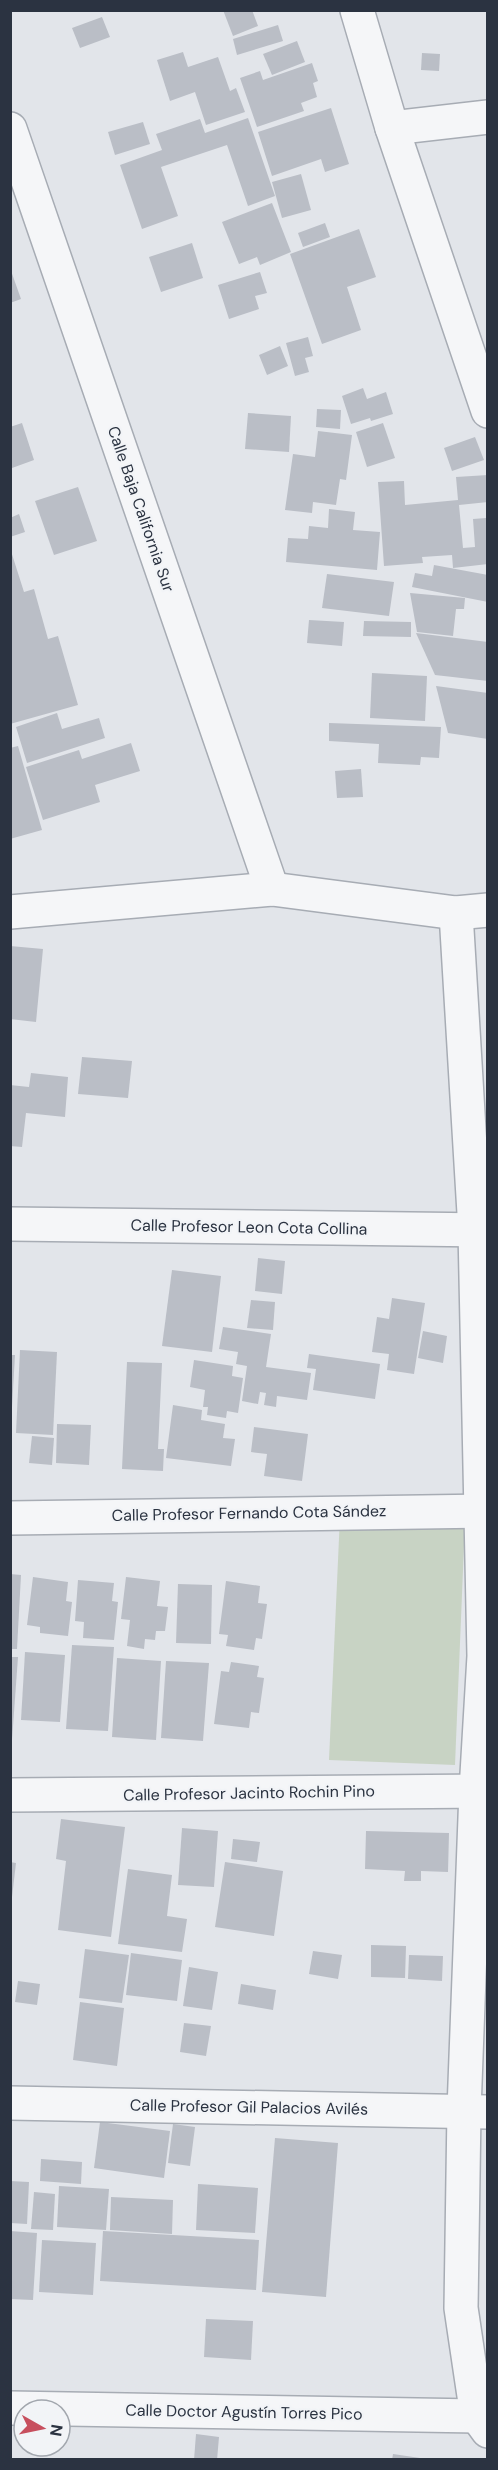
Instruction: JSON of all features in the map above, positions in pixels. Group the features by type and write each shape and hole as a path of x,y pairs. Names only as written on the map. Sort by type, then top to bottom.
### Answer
{"street":[{"path":"357,10 392,128 488,411"},
{"path":"392,128 488,117"},
{"name":"Calle Baja California Sur","path":"10,129 272,889"},
{"path":"10,912 272,889 456,913 488,910"},
{"path":"456,913 481,1230 484,1510 482,1791 476,2111 461,2308 482,2423"},
{"name":"Calle Profesor Leon Cota Collina","path":"10,1224 481,1230"},
{"name":"Calle Profesor Fernando Cota Sández","path":"10,1518 484,1510"},
{"name":"Calle Profesor Jacinto Rochin Pino","path":"10,1795 482,1791"},
{"name":"Calle Profesor Gil Palacios Avilés","path":"10,2103 476,2111"},
{"name":"Calle Doctor Agustín Torres Pico","path":"10,2408 482,2423"}],"green space":[{"path":"340,1516 465,1521 455,1765 329,1760"}],"building":[{"path":"223,10 252,10 258,26 233,36"},
{"path":"102,17 110,37 80,48 72,28"},
{"path":"278,25 283,41 237,55 233,39"},
{"path":"297,41 305,62 272,75 263,54"},
{"path":"183,52 188,67 218,57 230,91 236,88 245,112 206,125 195,92 170,101 157,60"},
{"path":"422,53 440,54 439,71 421,70"},
{"path":"312,63 318,81 313,83 317,97 301,103 304,111 257,127 240,78 260,71 263,80"},
{"path":"331,108 349,164 325,172 321,159 272,176 258,132"},
{"path":"248,118 275,196 248,206 227,145 161,167 178,216 142,229 120,165 162,150 156,134 200,119 205,133"},
{"path":"143,122 150,144 115,155 108,132"},
{"path":"301,174 311,210 282,218 272,182"},
{"path":"272,203 291,252 260,265 257,257 239,264 222,222"},
{"path":"325,223 330,237 303,247 298,233"},
{"path":"359,229 376,277 347,287 361,330 322,344 290,254"},
{"path":"192,243 203,278 161,292 149,257"},
{"path":"10,268 21,299 10,303"},
{"path":"260,272 267,293 255,296 259,309 229,319 218,285"},
{"path":"308,337 313,356 305,358 309,372 295,376 286,343"},
{"path":"280,346 288,366 267,375 259,355"},
{"path":"363,388 367,399 386,392 393,414 351,424 342,396"},
{"path":"317,409 341,410 340,429 316,427"},
{"path":"248,413 291,416 289,452 245,449"},
{"path":"22,423 34,460 12,468 10,427"},
{"path":"383,423 395,458 367,467 356,432"},
{"path":"318,431 352,435 346,480 340,479 336,505 313,502 312,513 285,510 293,454 315,457"},
{"path":"475,437 484,460 452,471 444,448"},
{"path":"488,475 488,502 459,505 463,548 475,547 473,519 486,518 488,564 453,568 452,555 422,557 423,563 384,566 378,482 404,481 405,505 458,500 456,477"},
{"path":"78,487 97,541 54,555 35,501"},
{"path":"329,509 355,512 353,530 380,532 377,570 286,562 288,538 308,539 309,526 328,528"},
{"path":"19,514 25,532 10,537 10,518"},
{"path":"10,548 24,592 34,589 48,639 58,636 78,705 10,724"},
{"path":"434,565 488,575 488,602 412,587 415,573 432,576"},
{"path":"327,574 394,582 389,616 322,608"},
{"path":"410,593 465,598 464,609 456,609 453,636 417,632"},
{"path":"309,620 344,622 342,646 307,643"},
{"path":"364,621 411,622 411,637 363,636"},
{"path":"416,633 488,642 488,681 435,675"},
{"path":"372,673 427,676 425,721 370,718"},
{"path":"436,686 488,693 488,739 448,733"},
{"path":"57,713 62,729 99,718 105,738 27,763 16,727"},
{"path":"329,723 441,727 439,758 421,757 420,765 378,763 379,744 329,741"},
{"path":"131,743 140,771 95,785 100,802 43,820 26,767 79,750 82,759"},
{"path":"18,746 42,830 10,839 10,748"},
{"path":"361,769 363,797 337,798 335,771"},
{"path":"10,946 43,949 36,1022 10,1019"},
{"path":"82,1057 132,1061 128,1098 78,1094"},
{"path":"31,1073 68,1077 65,1117 26,1113 22,1147 10,1146 10,1085 29,1087"},
{"path":"258,1258 285,1261 282,1294 255,1291"},
{"path":"172,1270 221,1276 212,1352 162,1346"},
{"path":"392,1298 425,1303 414,1374 387,1370 389,1354 372,1352 377,1317 389,1319"},
{"path":"251,1300 275,1302 273,1330 247,1328"},
{"path":"223,1327 271,1334 266,1367 311,1373 307,1400 277,1396 276,1407 264,1405 266,1393 260,1392 258,1404 242,1401 247,1366 236,1364 238,1352 219,1349"},
{"path":"423,1331 447,1336 443,1363 418,1358"},
{"path":"20,1350 57,1352 53,1435 16,1433"},
{"path":"309,1354 380,1364 375,1399 313,1390 316,1369 307,1368"},
{"path":"10,1355 15,1355 12,1407 10,1407"},
{"path":"194,1360 233,1366 232,1376 243,1378 238,1413 227,1411 226,1418 207,1415 208,1407 203,1407 205,1390 190,1387"},
{"path":"127,1362 162,1363 158,1449 164,1449 163,1471 122,1469"},
{"path":"173,1405 202,1410 201,1420 225,1424 223,1438 235,1439 231,1466 166,1458"},
{"path":"57,1424 91,1425 89,1465 56,1463"},
{"path":"254,1427 308,1434 302,1481 264,1476 267,1454 251,1452"},
{"path":"32,1436 54,1438 52,1465 29,1463"},
{"path":"10,1574 21,1575 17,1649 10,1649"},
{"path":"33,1577 68,1582 66,1601 72,1602 68,1636 40,1633 40,1627 27,1625"},
{"path":"126,1577 160,1581 157,1606 168,1607 165,1631 156,1631 155,1640 145,1639 144,1649 127,1646 130,1620 121,1619"},
{"path":"78,1580 114,1583 112,1601 118,1602 114,1640 83,1638 84,1622 75,1621"},
{"path":"226,1581 260,1586 258,1603 267,1604 262,1639 256,1638 254,1650 226,1646 228,1635 219,1634"},
{"path":"178,1584 212,1585 211,1644 176,1643"},
{"path":"72,1645 114,1647 108,1731 66,1729"},
{"path":"25,1652 65,1655 60,1722 21,1720"},
{"path":"10,1657 18,1657 12,1740 10,1740"},
{"path":"117,1658 161,1661 156,1740 112,1737"},
{"path":"166,1661 209,1663 203,1741 161,1738"},
{"path":"231,1662 259,1666 257,1677 264,1678 259,1713 251,1712 249,1728 214,1724 221,1671 229,1672"},
{"path":"61,1819 125,1827 111,1937 58,1930 66,1861 56,1859"},
{"path":"182,1828 218,1831 214,1887 178,1885"},
{"path":"366,1831 449,1833 448,1872 421,1871 421,1881 404,1881 405,1871 365,1869"},
{"path":"233,1839 260,1842 257,1862 231,1859"},
{"path":"10,1862 16,1863 12,1897 10,1897"},
{"path":"225,1862 283,1871 274,1936 215,1927"},
{"path":"128,1869 172,1875 167,1916 187,1919 182,1952 118,1944"},
{"path":"371,1945 406,1946 405,1978 371,1977"},
{"path":"85,1949 129,1955 122,2003 79,1998"},
{"path":"313,1951 342,1955 338,1979 309,1974"},
{"path":"131,1953 182,1960 177,2001 126,1995"},
{"path":"409,1955 443,1956 442,1981 408,1979"},
{"path":"189,1967 218,1972 212,2010 183,2006"},
{"path":"18,1981 40,1984 37,2005 15,2002"},
{"path":"241,1984 276,1990 273,2010 238,2004"},
{"path":"80,2002 124,2008 117,2066 73,2060"},
{"path":"184,2023 211,2026 206,2056 180,2052"},
{"path":"100,2122 170,2131 164,2178 94,2168"},
{"path":"173,2124 195,2127 190,2166 168,2163"},
{"path":"275,2138 338,2143 326,2297 262,2292"},
{"path":"41,2159 82,2162 81,2184 40,2181"},
{"path":"10,2181 29,2182 27,2224 10,2223"},
{"path":"198,2184 258,2188 255,2233 196,2230"},
{"path":"59,2186 109,2189 106,2230 57,2227"},
{"path":"34,2192 55,2194 53,2230 31,2229"},
{"path":"111,2197 173,2200 172,2234 110,2230"},
{"path":"10,2231 37,2233 33,2300 10,2299"},
{"path":"103,2231 259,2240 256,2290 100,2281"},
{"path":"42,2240 96,2243 93,2295 39,2292"},
{"path":"206,2319 253,2321 251,2360 204,2357"},
{"path":"196,2434 219,2437 217,2460 194,2460"},
{"path":"393,2454 420,2458 420,2460 392,2460"}]}
